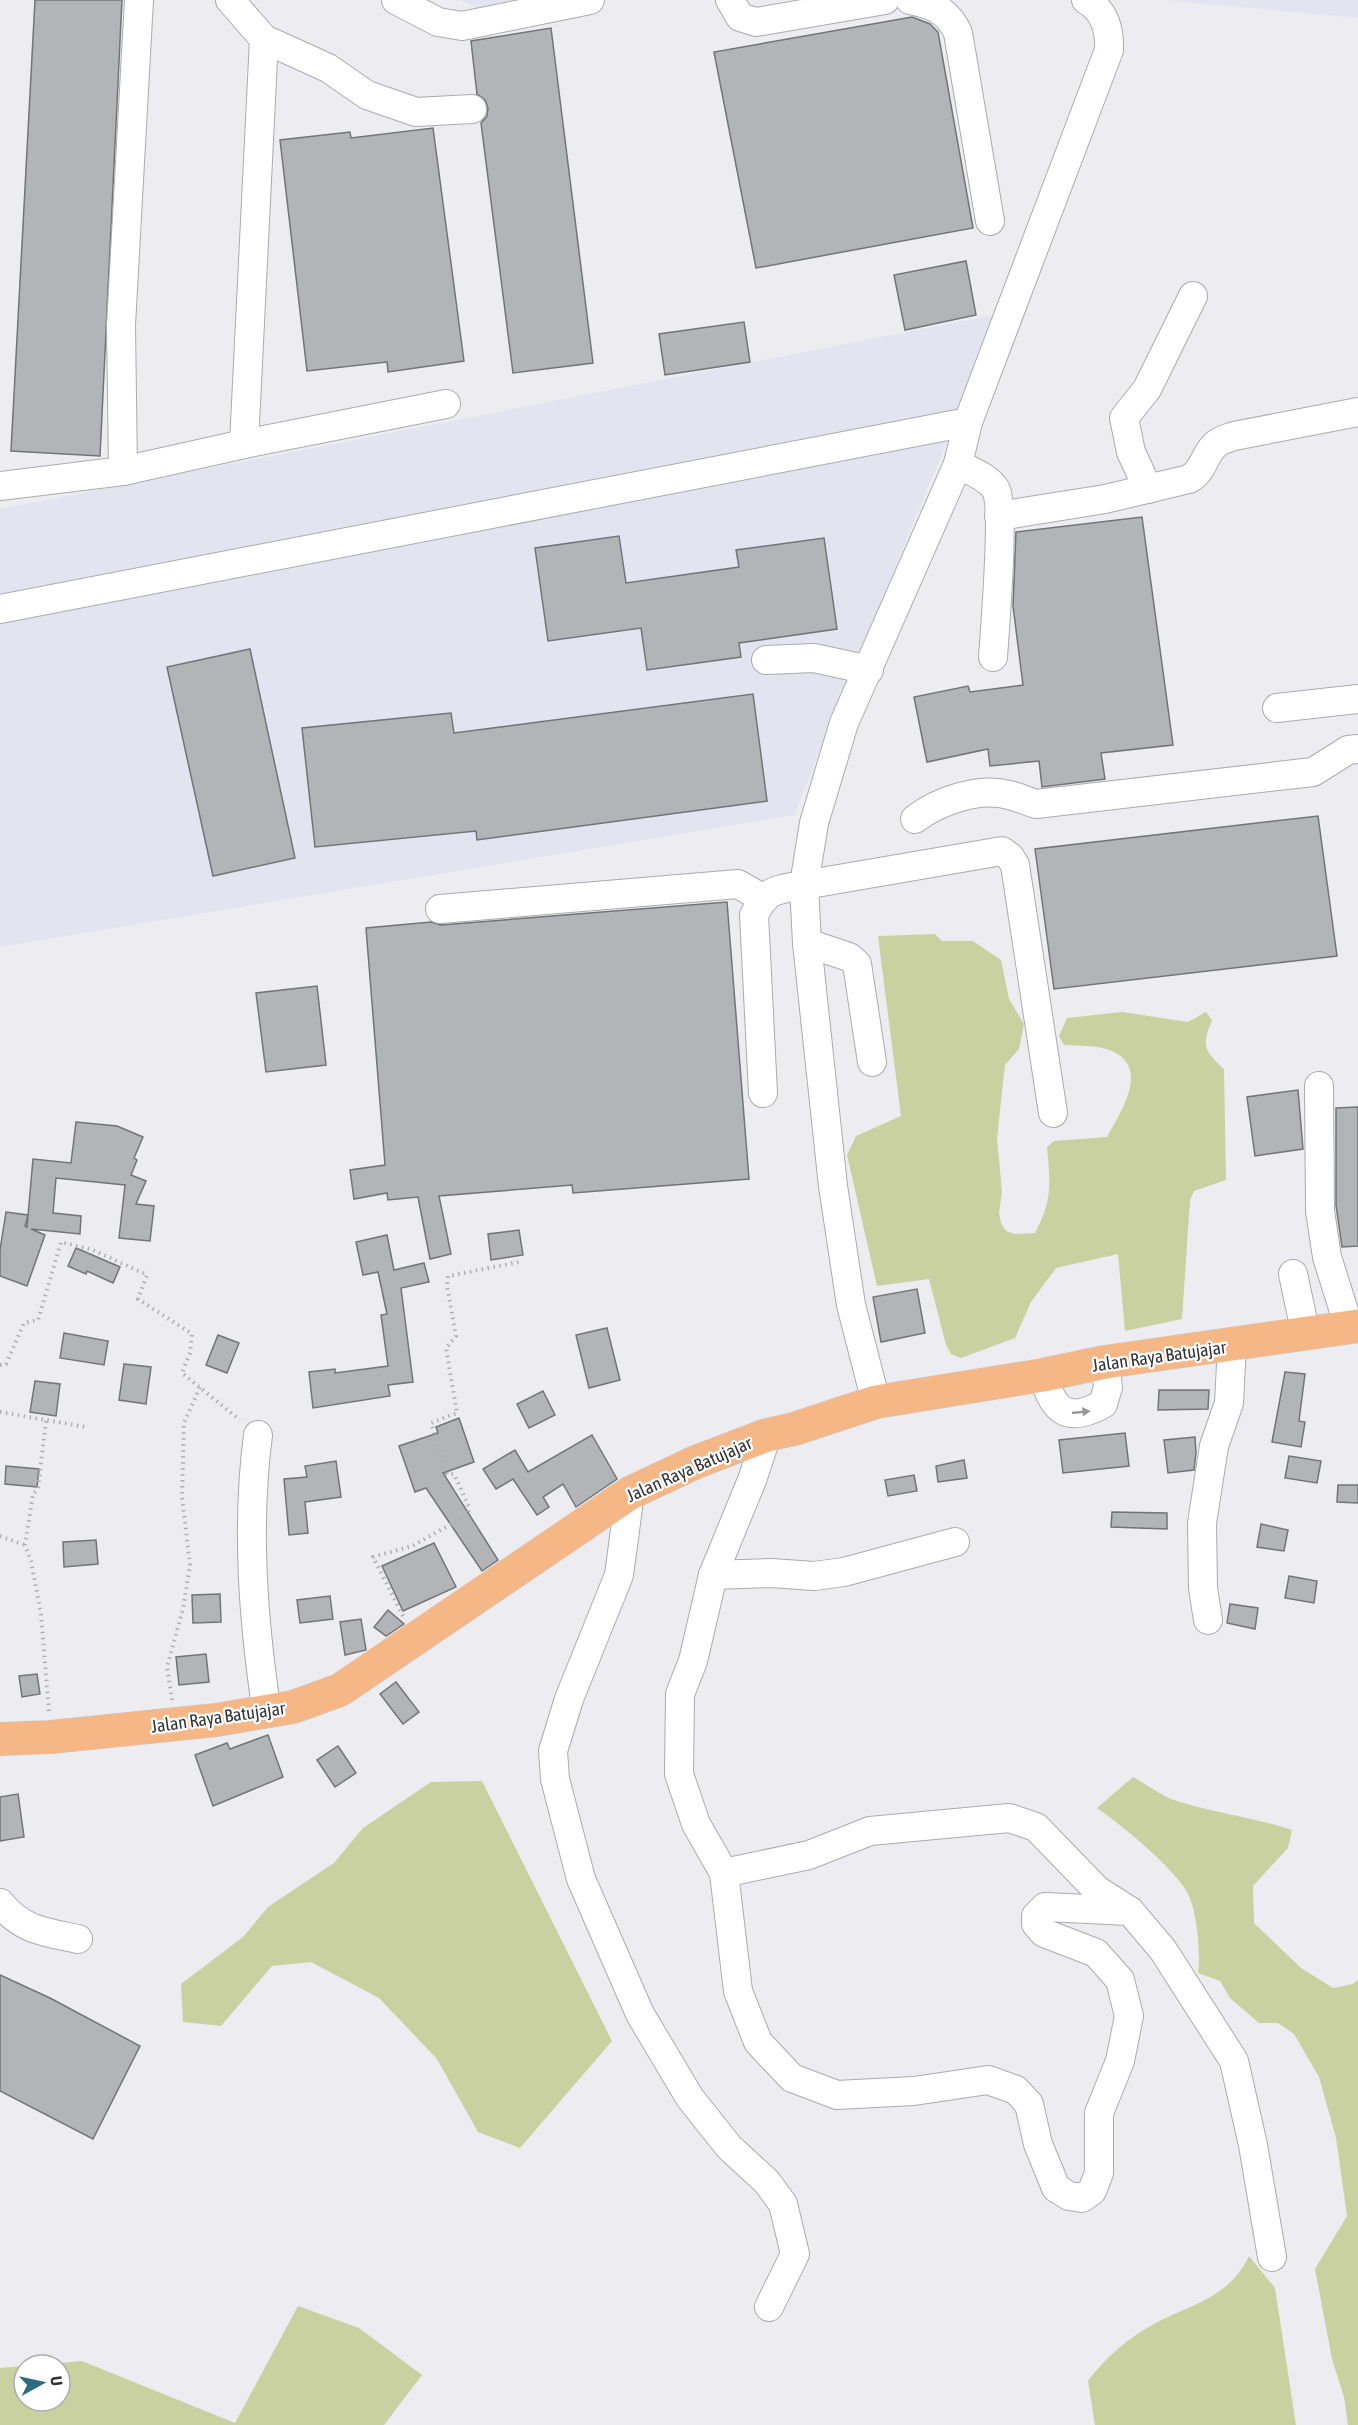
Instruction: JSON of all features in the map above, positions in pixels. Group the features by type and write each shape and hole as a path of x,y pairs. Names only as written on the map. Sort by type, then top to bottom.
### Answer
{"highway":[{"name":"Jalan Raya Batujajar","path":"0,1739 51,1737 267,1713 293,1707 340,1690 630,1493 696,1462 767,1435 794,1430 876,1401 1043,1375 1105,1362 1353,1327"}],"street":[{"path":"123,471 121,325 139,0"},
{"path":"230,0 264,39 328,68 367,94 416,112 472,109"},
{"path":"396,0 438,22 462,26 590,0"},
{"path":"730,0 740,17 756,22 885,0"},
{"path":"910,0 924,3 950,16 958,33 990,221"},
{"path":"876,1401 851,1305 833,1186 807,943 804,885 814,823 844,723 958,464 968,422 1108,50 1107,27 1102,14 1086,0"},
{"path":"244,444 264,39"},
{"path":"1148,489 1131,452 1124,418 1147,389 1193,296"},
{"path":"0,486 123,471 244,444 446,404"},
{"path":"999,516 1105,500 1189,479 1198,474 1215,444 1234,436 1358,412"},
{"path":"0,609 968,422"},
{"path":"958,464 992,484 997,492 999,516 993,657"},
{"path":"766,660 814,658 869,670"},
{"path":"1277,708 1358,699"},
{"path":"915,819 926,810 972,794 1007,794 1036,804 1313,772 1348,750 1358,749"},
{"path":"763,1093 754,915 762,898 781,889 1002,851 1015,865 1053,1113"},
{"path":"441,909 738,884 762,898"},
{"path":"807,943 849,957 857,964 872,1062"},
{"path":"1319,1086 1320,1211 1327,1257 1353,1327"},
{"path":"1293,1274 1306,1335"},
{"path":"1208,1620 1202,1580 1202,1523 1214,1446 1229,1403 1232,1345"},
{"path":"1043,1375 1048,1395 1056,1408 1066,1413 1090,1411 1103,1404 1108,1387 1105,1362"},
{"path":"258,1435 251,1505 251,1582 267,1713"},
{"path":"767,1435 752,1480 713,1575 698,1640 680,1694 679,1774 696,1824 724,1873 738,1991 758,2042 792,2078 837,2095 914,2091 988,2080 1016,2090 1029,2104 1038,2144 1056,2188 1069,2196 1082,2198 1092,2191 1099,2173 1099,2113 1120,2061 1129,2016 1120,1980 1096,1953 1044,1933 1036,1924 1035,1916 1045,1907 1130,1911"},
{"path":"630,1493 620,1575 569,1699 554,1751 555,1779 581,1879 640,2014 690,2098 729,2147 767,2182 783,2204 795,2254 769,2307"},
{"path":"713,1575 771,1573 814,1576 844,1572 956,1542"},
{"path":"724,1873 809,1855 870,1831 1009,1818 1036,1827 1097,1890 1130,1911 1163,1950 1234,2061 1253,2145 1272,2257"},
{"path":"0,1903 20,1923 39,1932 78,1939"}],"path":[{"path":"0,1365 6,1364 24,1323 38,1320 61,1242 93,1250 147,1275 138,1299 192,1334 190,1353 182,1373 258,1435"},
{"path":"403,1617 373,1557 412,1546 468,1515 469,1507 454,1474 447,1474 431,1423 457,1413 446,1348 456,1336 447,1286 448,1276 519,1262"},
{"path":"175,1724 167,1666 183,1609 190,1565 182,1497 184,1423 200,1387"},
{"path":"0,1412 86,1427"},
{"path":"46,1421 38,1489 33,1494 25,1545 31,1561 40,1614 51,1737"},
{"path":"0,1536 25,1545"}],"shaded area":[{"path":"460,0 518,0 482,10"},
{"path":"1164,0 1358,0 1358,18"},
{"path":"999,314 794,815 0,947 0,509"}],"green space":[{"path":"935,934 942,941 973,941 1001,960 1009,999 1024,1024 1019,1049 1005,1065 997,1138 1002,1192 999,1213 1006,1231 1015,1234 1035,1233 1045,1211 1049,1191 1047,1147 1054,1141 1107,1137 1120,1114 1130,1088 1131,1076 1128,1065 1120,1056 1106,1049 1091,1046 1064,1045 1059,1036 1067,1018 1122,1012 1188,1022 1206,1012 1212,1020 1206,1047 1224,1069 1226,1180 1194,1191 1190,1200 1182,1319 1125,1331 1118,1254 1056,1268 1031,1302 1015,1338 961,1358 951,1354 946,1345 929,1279 877,1286 847,1155 856,1136 901,1116 878,936"},
{"path":"1133,1777 1174,1800 1292,1830 1288,1848 1253,1886 1254,1923 1301,1968 1333,1988 1353,1984 1358,1980 1358,2425 1348,2425 1344,2397 1332,2359 1315,2269 1347,2216 1336,2138 1319,2077 1294,2034 1278,2023 1259,2023 1230,1998 1220,1981 1198,1973 1197,1928 1192,1905 1184,1887 1144,1845 1097,1808"},
{"path":"482,1781 612,2041 520,2148 478,2132 437,2059 379,1998 311,1962 272,1966 221,2026 183,2022 181,1984 243,1937 268,1907 334,1863 363,1828 431,1782"},
{"path":"1249,2256 1275,2288 1296,2425 1095,2425 1088,2381 1102,2364 1126,2342 1144,2330 1220,2291 1231,2282"},
{"path":"298,2306 359,2328 422,2375 384,2425 0,2425 0,2368 12,2367 12,2413 72,2413 72,2362 82,2361 235,2423"}],"building":[{"path":"35,0 122,0 100,456 11,451"},
{"path":"912,17 930,24 938,32 973,228 756,268 714,52"},
{"path":"551,28 593,363 513,373 481,123 487,116 488,108 485,100 477,94 471,41"},
{"path":"433,128 464,361 388,372 387,362 307,371 280,140 350,132 351,138"},
{"path":"966,261 976,315 905,330 894,275"},
{"path":"744,322 750,362 665,375 659,334"},
{"path":"1142,517 1173,745 1101,753 1105,779 1042,787 1039,761 990,766 988,749 927,762 914,697 968,686 970,692 1023,685 1013,606 1016,532"},
{"path":"619,536 626,583 739,567 736,550 824,538 837,629 739,643 741,657 647,670 641,628 548,641 535,548"},
{"path":"250,649 295,858 213,876 167,667"},
{"path":"753,694 767,801 477,840 476,831 315,847 302,728 451,713 454,733"},
{"path":"1318,816 1337,956 1054,989 1035,849"},
{"path":"727,902 749,1179 573,1193 572,1185 439,1196 451,1254 430,1259 418,1197 388,1200 387,1193 354,1199 350,1170 385,1165 366,928 431,922 441,925"},
{"path":"317,986 326,1065 266,1072 256,993"},
{"path":"1298,1090 1303,1149 1255,1156 1247,1097"},
{"path":"1358,1107 1358,1246 1342,1247 1336,1205 1336,1108"},
{"path":"76,1122 117,1126 143,1137 134,1158 137,1160 131,1175 146,1181 136,1204 154,1206 150,1241 119,1238 125,1185 56,1178 53,1213 81,1216 80,1234 31,1229 45,1235 27,1286 0,1276 0,1250 6,1212 28,1215 25,1226 27,1227 33,1159 71,1163"},
{"path":"519,1230 523,1255 491,1260 488,1234"},
{"path":"387,1235 394,1270 424,1263 429,1282 401,1288 413,1382 388,1385 390,1396 313,1408 309,1372 335,1369 335,1373 388,1366 381,1315 387,1314 378,1272 363,1275 356,1242"},
{"path":"76,1248 120,1267 113,1283 87,1271 86,1274 68,1266"},
{"path":"917,1289 925,1333 881,1342 873,1297"},
{"path":"607,1328 620,1380 589,1388 576,1335"},
{"path":"64,1333 108,1341 104,1365 60,1358"},
{"path":"218,1335 239,1343 227,1373 206,1365"},
{"path":"124,1364 151,1367 146,1404 119,1400"},
{"path":"1285,1372 1305,1374 1299,1421 1305,1422 1301,1447 1272,1442"},
{"path":"35,1381 60,1384 56,1416 30,1412"},
{"path":"1159,1390 1209,1390 1208,1409 1158,1410"},
{"path":"543,1391 555,1415 529,1428 517,1404"},
{"path":"459,1418 474,1462 443,1473 498,1560 482,1571 426,1488 415,1492 399,1446 438,1433 436,1427"},
{"path":"1125,1433 1129,1466 1063,1473 1059,1440"},
{"path":"592,1435 617,1479 576,1507 563,1484 543,1497 549,1507 537,1515 513,1479 496,1489 483,1469 515,1450 528,1472"},
{"path":"1195,1437 1194,1470 1168,1473 1164,1440"},
{"path":"1289,1456 1321,1461 1317,1483 1285,1478"},
{"path":"964,1460 967,1478 938,1482 936,1466"},
{"path":"336,1461 341,1497 305,1502 308,1533 289,1535 284,1479 307,1477 305,1466"},
{"path":"6,1466 39,1469 37,1487 5,1484"},
{"path":"914,1475 917,1491 888,1496 885,1480"},
{"path":"1338,1485 1358,1485 1358,1503 1337,1502"},
{"path":"1112,1512 1167,1513 1167,1529 1111,1527"},
{"path":"1261,1524 1288,1530 1284,1551 1257,1547"},
{"path":"96,1540 98,1564 64,1567 63,1542"},
{"path":"434,1543 456,1587 403,1611 382,1566"},
{"path":"1289,1576 1317,1581 1314,1603 1285,1598"},
{"path":"220,1594 221,1622 193,1623 192,1595"},
{"path":"330,1596 333,1619 300,1623 297,1600"},
{"path":"1230,1604 1258,1608 1255,1629 1227,1623"},
{"path":"388,1610 404,1624 386,1636 374,1627"},
{"path":"361,1619 366,1650 345,1655 340,1622"},
{"path":"206,1654 209,1682 179,1685 176,1657"},
{"path":"37,1674 40,1694 22,1697 19,1676"},
{"path":"396,1682 419,1712 403,1724 380,1694"},
{"path":"268,1735 283,1777 213,1806 195,1755 227,1743 230,1749"},
{"path":"338,1746 356,1773 335,1787 317,1760"},
{"path":"18,1794 24,1837 0,1841 0,1797"},
{"path":"0,1975 50,1998 140,2046 93,2139 0,2091"}]}
